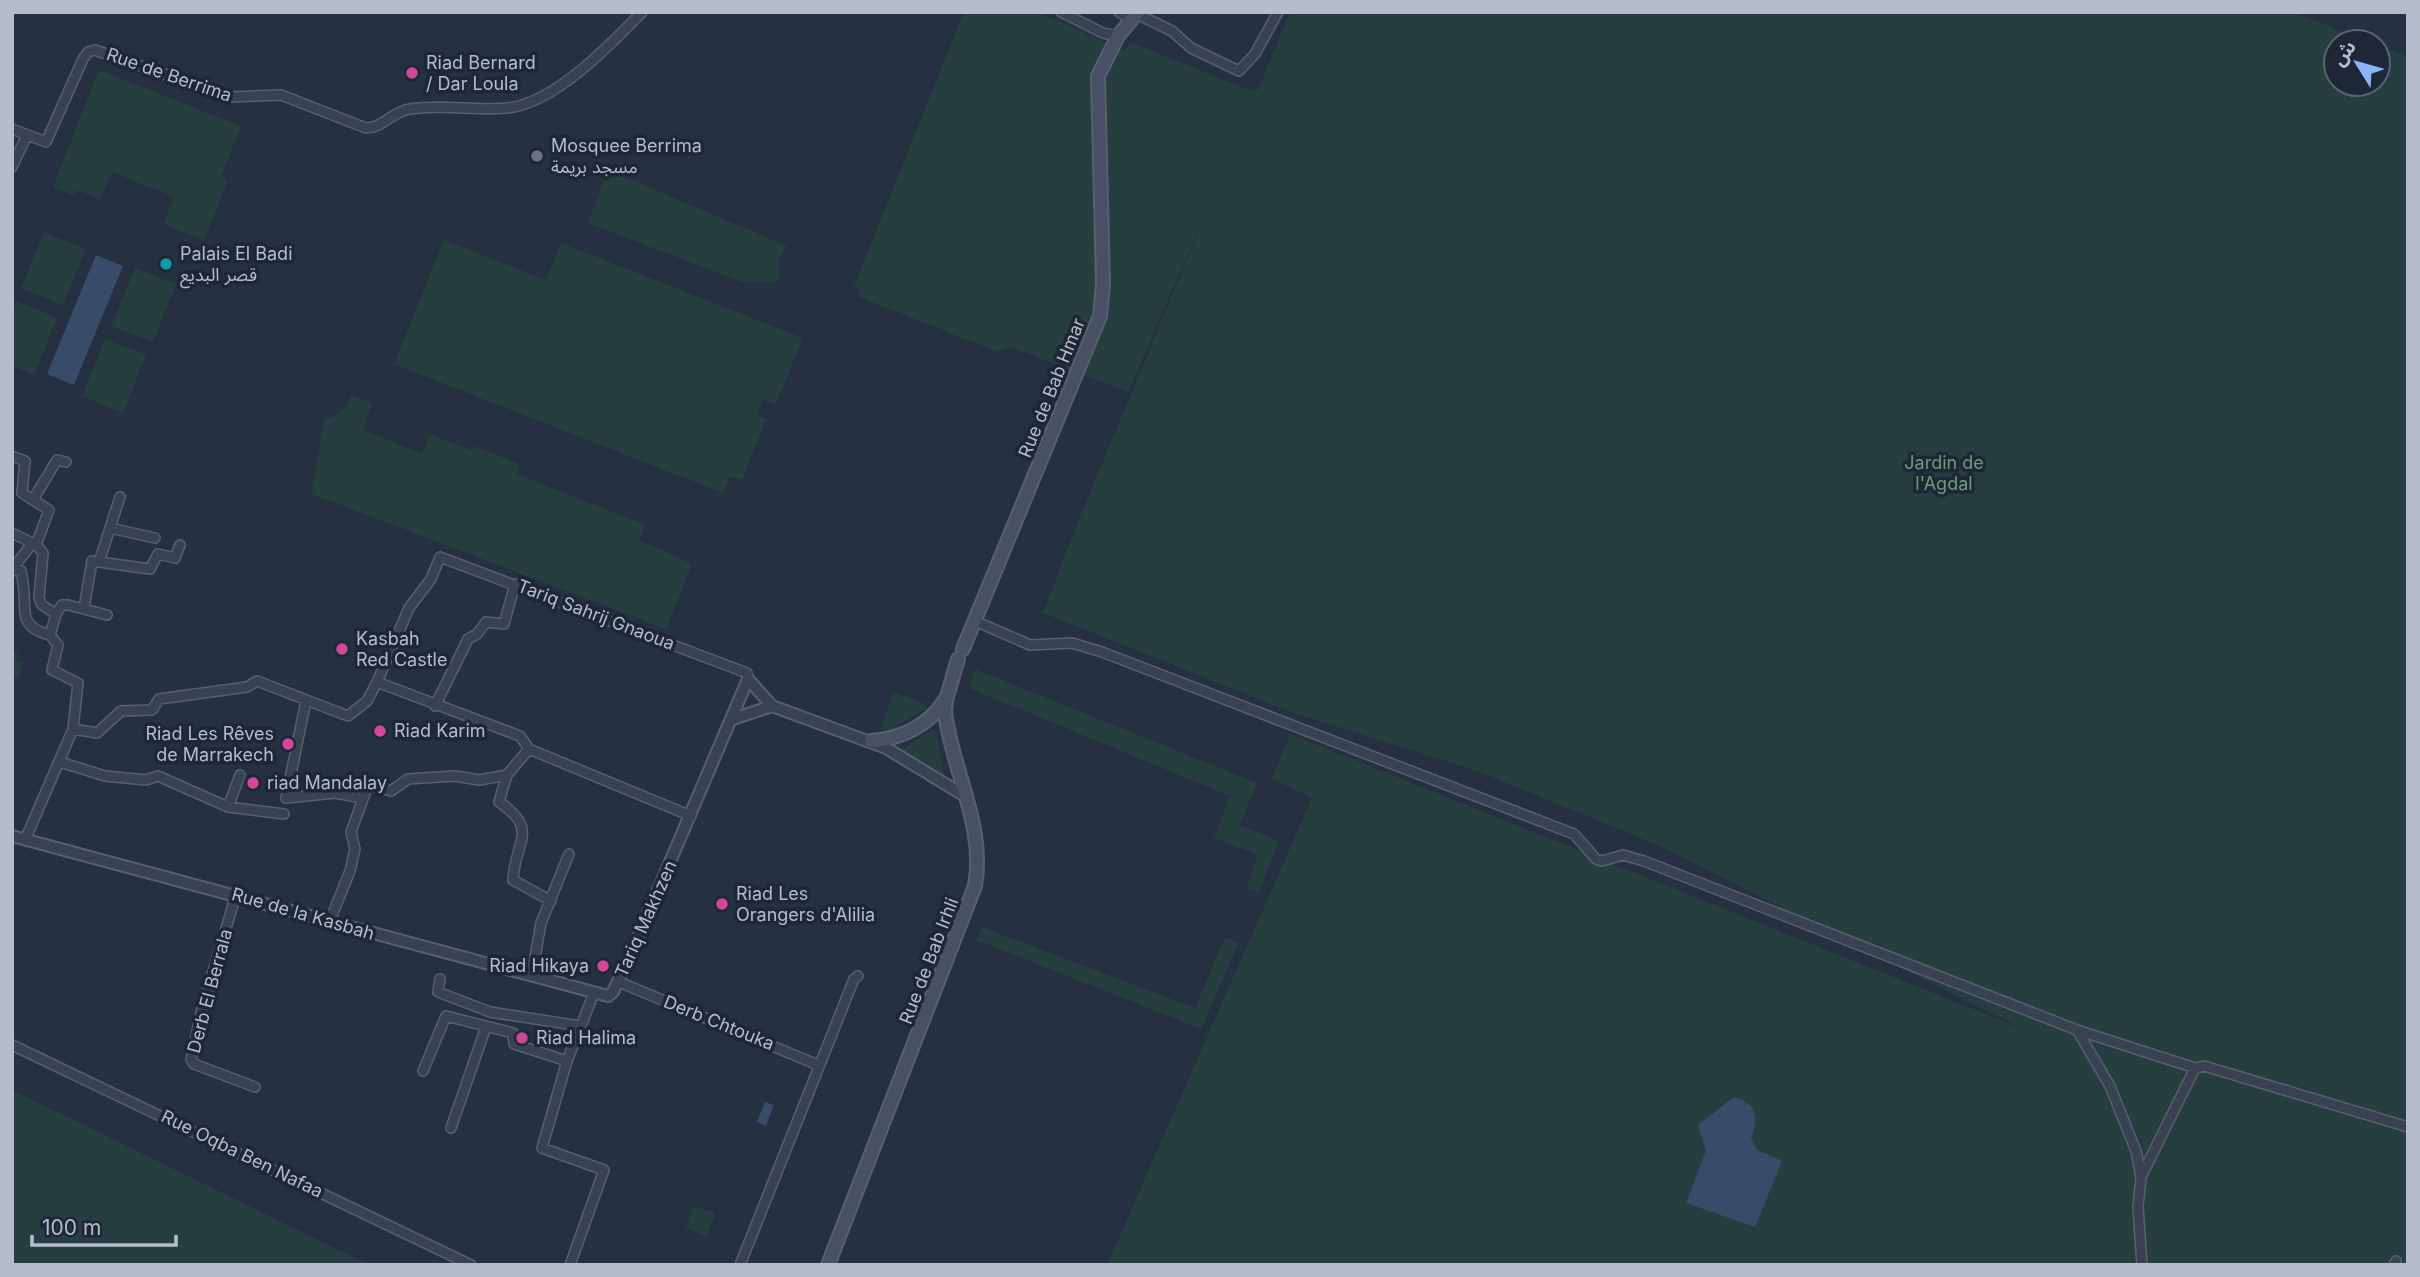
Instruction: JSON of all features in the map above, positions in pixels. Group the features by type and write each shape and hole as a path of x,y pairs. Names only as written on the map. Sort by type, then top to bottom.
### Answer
{"main road":[{"name":"Rue de Bab Hmar","path":"960,654 1100,316 1103,284 1096,92 1098,75 1131,14"},
{"name":"Rue de Bab Irhli","path":"828,1265 975,886 978,849 947,724 946,700 960,654"},
{"path":"871,741 893,738 916,728 939,710 946,700"}],"street":[{"name":"Rue de Berrima","path":"27,135 46,142 83,58 92,50 230,97 281,96 370,128 408,109 497,109 533,101 576,72 642,12"},
{"path":"1061,12 1104,33 1118,36"},
{"path":"1131,14 1172,32 1191,48 1239,71 1255,54 1278,12"},
{"path":"12,129 27,135 12,167"},
{"path":"12,456 26,461 21,498 34,498 49,510 36,546 12,569"},
{"path":"34,498 57,460 66,462"},
{"path":"100,559 120,497"},
{"path":"110,528 155,538"},
{"path":"12,533 36,546 43,578 39,598 42,605 59,610 84,608 107,615"},
{"path":"84,608 91,562 100,559 150,569 158,554 175,558 180,545"},
{"name":"Tariq Sahrij Gnaoua","path":"377,682 409,608 431,579 440,557 735,668 747,673 748,679"},
{"path":"12,569 21,571 26,621 33,630 50,635 58,645 52,670 78,683 73,729 25,840"},
{"path":"435,706 468,639 477,634 486,622 504,624 515,584"},
{"path":"50,635 59,610"},
{"path":"975,621 1030,645 1072,643 1102,652 1574,834 1596,859 1602,861 1623,855 1644,861 2077,1030 2195,1068 2204,1066 2408,1127"},
{"path":"748,679 772,706 871,741 965,796"},
{"name":"Tariq Makhzen","path":"594,993 608,996 619,982 748,679"},
{"path":"73,729 97,733 121,711 152,710 159,699 247,687 257,681 348,716 367,701 377,682 520,736 529,749 691,816"},
{"path":"306,701 286,799 335,793 362,798"},
{"path":"733,719 772,706"},
{"path":"529,749 508,775 499,802 518,817 523,828 513,880 551,901"},
{"path":"60,762 105,776 146,780 158,776 228,807 284,814"},
{"path":"228,807 240,775"},
{"path":"329,923 350,871 355,849 351,832 368,785 391,791 408,779 455,776 479,780 508,775"},
{"name":"Rue de la Kasbah","path":"12,836 594,993"},
{"path":"532,975 540,929 569,854"},
{"name":"Derb El Berrala","path":"236,895 202,1008 191,1059 194,1064 255,1087"},
{"path":"740,1265 818,1065 854,979 859,976"},
{"path":"440,979 438,992 490,1012 580,1026"},
{"name":"Derb Chtouka","path":"619,982 818,1065"},
{"path":"570,1265 604,1170 542,1148 567,1060 594,993"},
{"path":"423,1071 446,1016 513,1033 514,1044 567,1060"},
{"path":"451,1128 486,1027"},
{"path":"2077,1030 2110,1086 2127,1123 2141,1177 2138,1207 2142,1265"},
{"name":"Rue Oqba Ben Nafaa","path":"12,1045 471,1265"},
{"path":"2141,1177 2195,1068"}],"green space":[{"name":"Jardin de l'Agdal","path":"964,12 1038,12 1125,51 1130,42 1249,90 1258,90 1290,12 2293,12 2334,28 2322,28 2322,98 2392,98 2392,51 2408,57 2408,1265 1107,1265 1312,798 1272,779 1290,734 2025,1030 1658,845 1477,771 1294,713 1043,613 1077,524 1217,187 1128,392 1011,347 998,352 857,296 860,288 854,286"},
{"path":"99,70 241,126 221,176 228,180 204,240 163,224 174,197 112,172 101,199 77,190 75,196 53,187"},
{"path":"608,170 787,246 778,259 778,282 742,282 588,223"},
{"path":"44,232 86,249 63,305 21,288"},
{"path":"444,240 546,280 561,243 803,338 776,404 763,399 757,415 766,419 742,480 730,476 723,493 394,364"},
{"path":"135,268 176,284 153,342 111,326"},
{"path":"16,301 57,318 34,375 12,366 12,310"},
{"path":"105,339 146,355 123,413 82,396"},
{"path":"351,395 372,403 363,430 422,454 430,434 471,450 474,446 519,464 517,474 645,525 639,540 692,564 666,629 312,494 324,418 332,418 346,406"},
{"path":"12,651 18,653 16,661 23,663 19,678 15,677 12,686"},
{"path":"975,669 1257,783 1240,825 1279,841 1259,892 1246,888 1258,855 1214,838 1230,796 969,688"},
{"path":"893,692 926,704 926,709 891,729 880,730"},
{"path":"932,730 936,732 944,773 939,775 901,750"},
{"path":"982,927 1195,1008 1225,937 1239,943 1201,1029 977,940"},
{"path":"12,1090 370,1265 12,1265"},
{"path":"693,1207 712,1211 715,1216 706,1237 686,1227"}],"water":[{"path":"96,255 123,266 74,385 47,374"},
{"path":"1734,1097 1748,1103 1752,1108 1755,1125 1751,1138 1757,1150 1782,1161 1755,1227 1686,1203 1706,1151 1698,1125"},
{"path":"765,1102 774,1105 766,1126 757,1122"}],"place":[{"name":"Riad Bernard / Dar Loula","path":"412,73"},
{"name":"Mosquee Berrima مسجد بريمة","path":"537,156"},
{"name":"Palais El Badi قصر البديع","path":"166,264"},
{"name":"Kasbah Red Castle","path":"342,649"},
{"name":"Riad Karim","path":"380,731"},
{"name":"Riad Les Rêves de Marrakech","path":"288,744"},
{"name":"riad Mandalay","path":"253,783"},
{"name":"Riad Les Orangers d'Alilia","path":"722,904"},
{"name":"Riad Hikaya","path":"603,966"},
{"name":"Riad Halima","path":"522,1038"}]}
